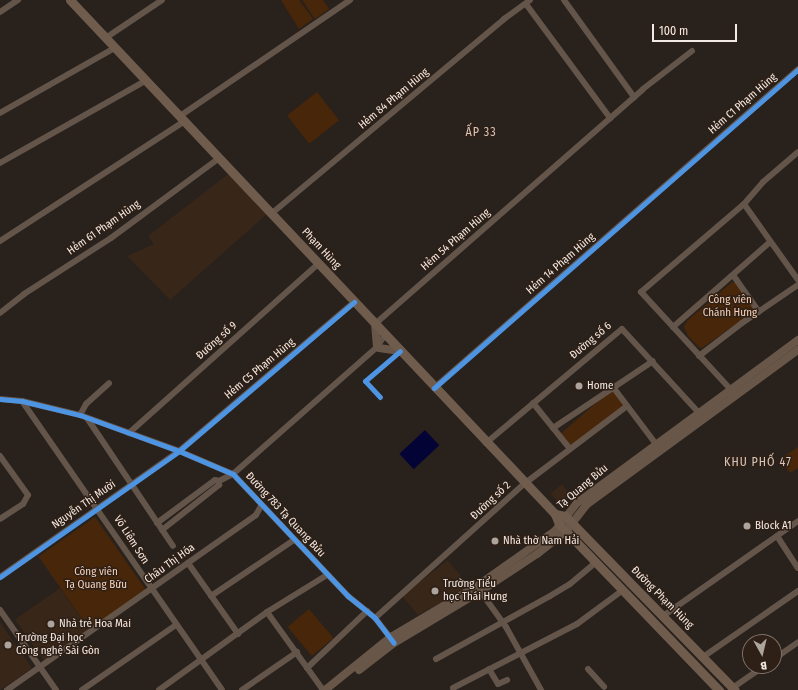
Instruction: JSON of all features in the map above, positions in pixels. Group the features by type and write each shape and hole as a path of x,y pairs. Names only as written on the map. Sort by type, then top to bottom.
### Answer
{"main road":[{"name":"Phạm Hùng","path":"70,0 107,37 524,484 560,515 565,526"},
{"path":"375,324 377,347 400,350"},
{"name":"Tạ Quang Bửu","path":"560,515 658,447 733,392 798,340"},
{"name":"Tạ Quang Bửu","path":"324,690 392,640 537,554 586,505 699,413 798,350"},
{"name":"Đường Phạm Hùng","path":"565,526 596,562 719,690"},
{"name":"Đường Phạm Hùng","path":"565,526 662,616 733,689"},
{"name":"Tạ Quang Bửu","path":"332,690 392,640"}],"street":[{"path":"0,12 18,0"},
{"path":"107,37 162,0"},
{"path":"0,241 183,119 350,0"},
{"path":"564,0 634,97"},
{"path":"528,2 610,118"},
{"name":"Hẻm 84 Phạm Hùng","path":"271,214 504,19 528,2"},
{"path":"0,113 116,47"},
{"name":"Hẻm 54 Phạm Hùng","path":"375,324 634,97 692,51"},
{"name":"Hẻm C1 Phạm Hùng","path":"701,154 798,70"},
{"path":"0,163 147,80"},
{"path":"733,392 641,292 744,204 763,182 798,152"},
{"name":"Hẻm 14 Phạm Hùng","path":"434,388 701,154"},
{"name":"Hẻm 61 Phạm Hùng","path":"0,313 24,294 111,238 219,158"},
{"path":"744,204 798,280"},
{"path":"673,327 770,242"},
{"name":"Đường số 9","path":"129,433 318,264"},
{"path":"733,275 759,312"},
{"path":"700,356 798,285"},
{"name":"Hẻm C5 Phạm Hùng","path":"180,451 354,302"},
{"name":"Đường số 6","path":"486,443 622,329 653,361 699,413"},
{"path":"157,523 215,480 219,481 233,474 387,337"},
{"path":"553,428 653,361"},
{"path":"80,415 86,404 109,383"},
{"path":"613,387 658,447"},
{"name":"Đường 783 Tạ Quang Bửu","path":"0,399 22,401 80,415 180,451 233,474 261,506 327,574 375,618 392,640"},
{"name":"Võ Liêm Sơn","path":"22,401 98,508 152,590 222,690"},
{"path":"533,403 570,449"},
{"name":"Đường số 2","path":"375,618 524,484 627,406"},
{"path":"87,418 173,546"},
{"name":"Nguyễn Thị Mười","path":"0,576 180,451"},
{"path":"0,456 28,495 27,500 0,519"},
{"path":"162,530 219,485 219,481"},
{"name":"Châu Thị Hóa","path":"8,690 152,590 256,515 261,506"},
{"path":"662,616 798,521"},
{"path":"777,536 797,564"},
{"path":"211,596 294,540"},
{"path":"436,659 570,584 596,562"},
{"path":"188,563 238,634"},
{"path":"159,690 267,612 327,574"},
{"path":"479,589 503,622 541,690"},
{"path":"453,688 577,624 624,590"},
{"path":"703,657 798,591"},
{"path":"0,610 56,690"},
{"path":"308,668 367,611"},
{"path":"267,612 324,690"},
{"path":"82,690 176,625"},
{"path":"782,653 798,642"},
{"path":"242,690 297,652"},
{"path":"489,669 498,684 507,680"},
{"path":"588,669 604,687"},
{"path":"733,689 753,674"}],"shaded area":[{"path":"228,174 267,214 170,300 127,256 154,244 148,236"},
{"path":"425,430 439,445 414,469 399,454"},
{"path":"562,484 571,495 559,504 550,493"},
{"name":"Trường Tiểu học Thái Hưng","path":"448,560 470,587 418,615 402,596"},
{"name":"Nhà trẻ Hoa Mai","path":"60,588 89,630 44,661 15,620"},
{"name":"Trường Đại học Công nghệ Sài Gòn","path":"0,622 32,668 0,690"}],"green space":[{"path":"281,0 299,0 313,19 299,29"},
{"path":"302,0 323,0 329,9 315,19"},
{"path":"317,92 339,120 309,144 287,115"},
{"name":"Công viên Chánh Hưng","path":"732,282 736,283 754,308 753,312 702,348 699,347 688,336 684,327 687,321"},
{"path":"612,389 626,405 573,451 559,435"},
{"path":"798,447 798,468 790,473 780,459"},
{"name":"Công viên Tạ Quang Bữu","path":"95,517 147,591 90,630 38,557"},
{"path":"309,609 333,638 312,656 288,627"}],"cycle path":[{"path":"434,388 798,69"},
{"path":"0,577 179,451 354,302"},
{"path":"380,397 365,381 400,351"},
{"path":"0,399 22,401 80,415 179,451 233,474 348,596 375,618 394,643"}],"place":[{"name":"Home","path":"579,386"},
{"name":"Block A1","path":"747,526"},
{"name":"Nhà thờ Nam Hải","path":"495,541"},
{"name":"Trường Tiểu học Thái Hưng","path":"435,591"},
{"name":"Nhà trẻ Hoa Mai","path":"51,624"},
{"name":"Trường Đại học Công nghệ Sài Gòn","path":"8,645"}],"district":[{"name":"ẤP 33","path":"481,133"},
{"name":"KHU PHỐ 47","path":"758,463"}]}
